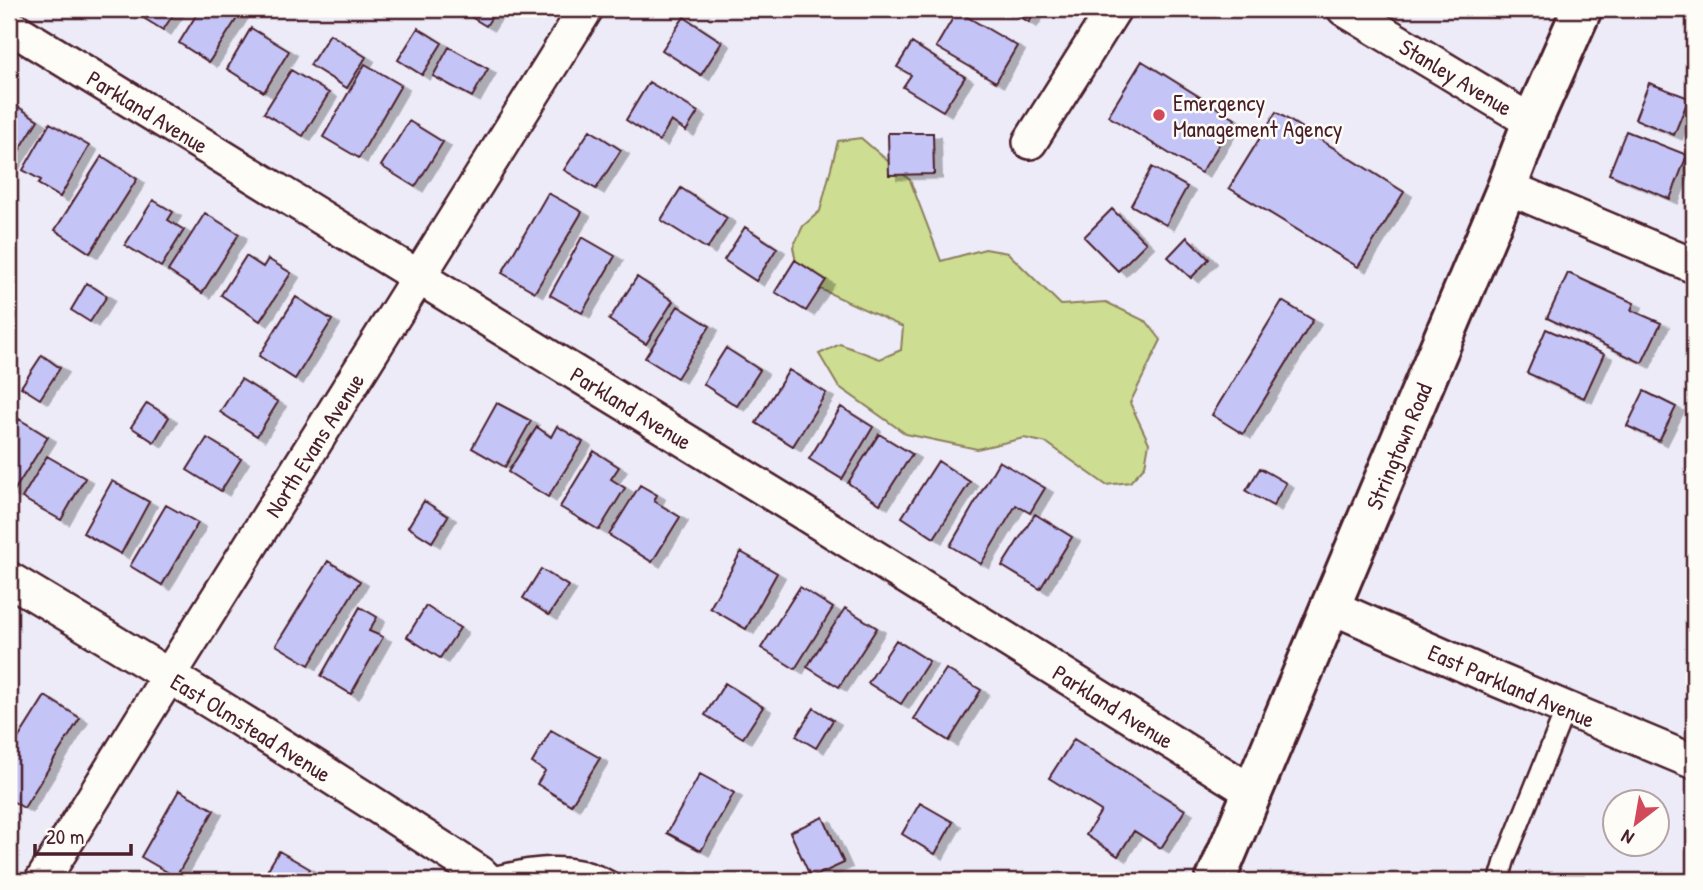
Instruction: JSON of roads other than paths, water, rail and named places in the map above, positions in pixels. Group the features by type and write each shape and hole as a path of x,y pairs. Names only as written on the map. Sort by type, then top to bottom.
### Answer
{"main road":[{"name":"Stringtown Road","path":"1215,881 1332,607 1532,122 1582,9"}],"street":[{"name":"North Evans Avenue","path":"41,881 421,278 586,9"},
{"path":"1030,142 1114,9"},
{"name":"Stanley Avenue","path":"1344,9 1532,122"},
{"name":"Parkland Avenue","path":"9,26 805,513 1252,792"},
{"path":"1507,187 1694,266"},
{"name":"East Olmstead Avenue","path":"9,579 372,802 486,880"},
{"name":"East Parkland Avenue","path":"1332,607 1694,762"}],"lane":[{"path":"1500,881 1566,708"},
{"path":"486,880 538,866 583,871 610,881"}],"place":[{"name":"Emergency Management Agency","path":"1159,115"}]}
